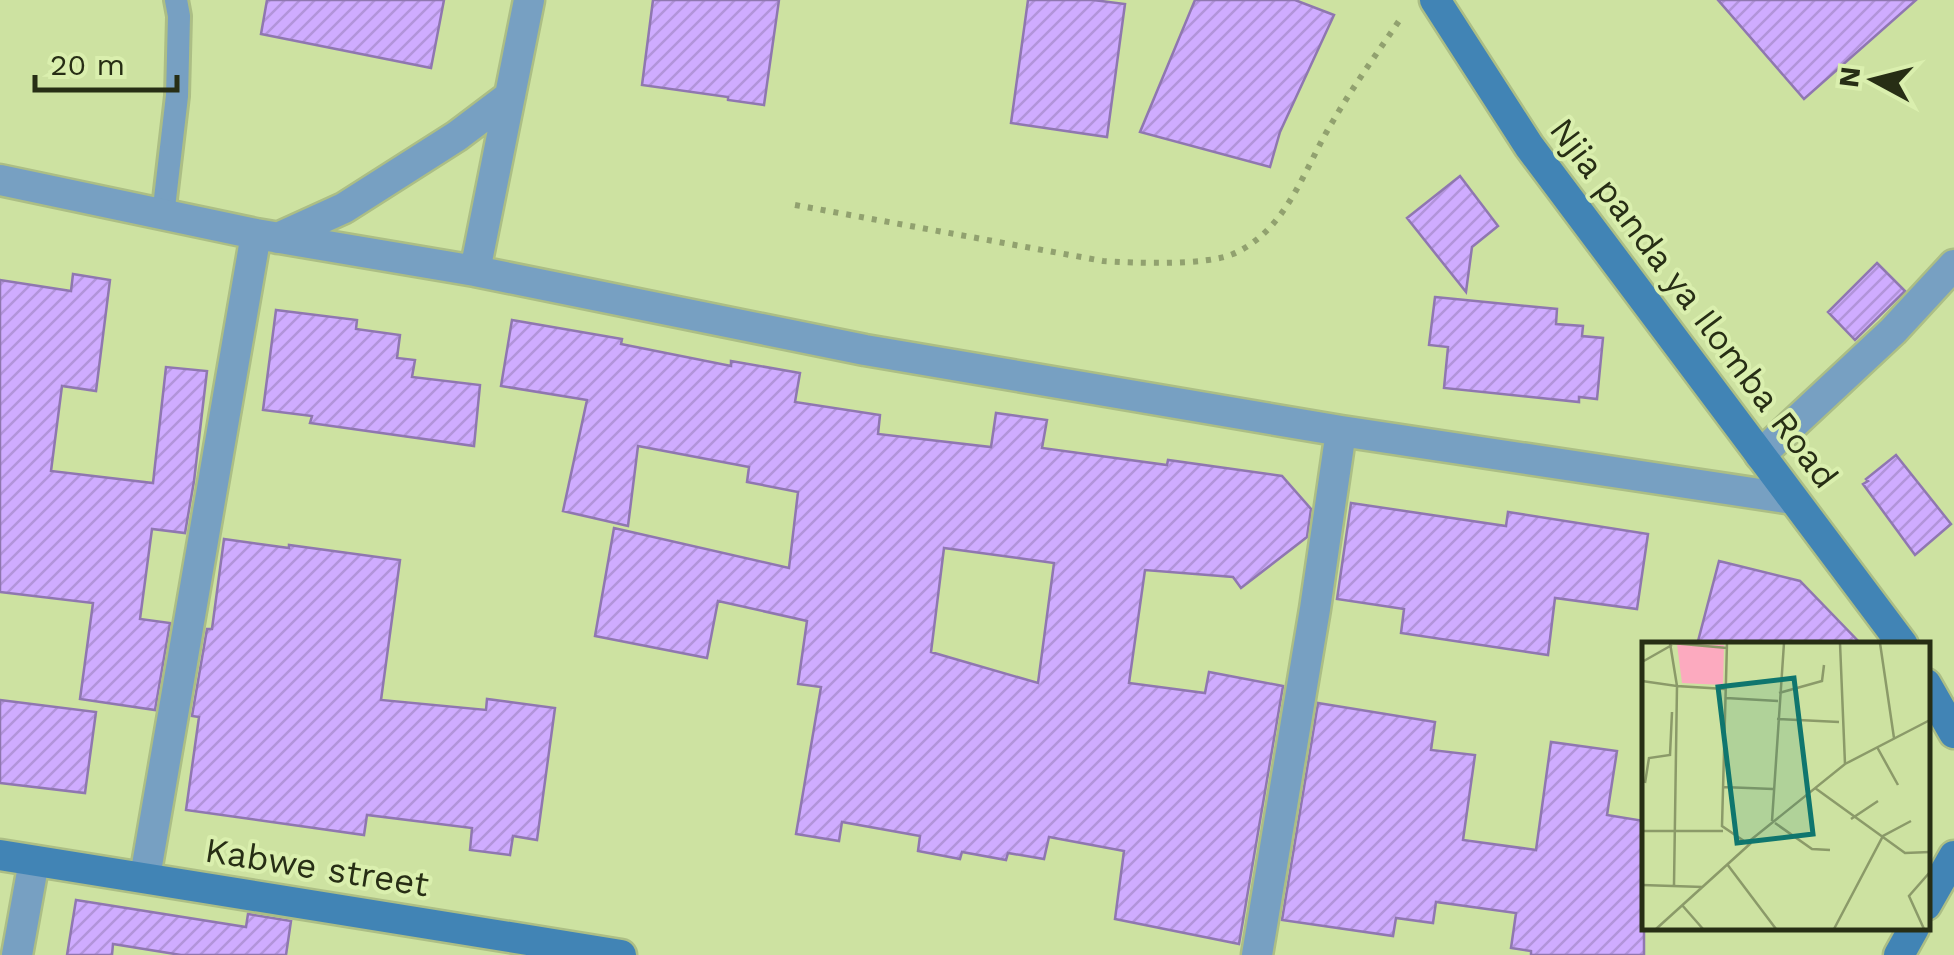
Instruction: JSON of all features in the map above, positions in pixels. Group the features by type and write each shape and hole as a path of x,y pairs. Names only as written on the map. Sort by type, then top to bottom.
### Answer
{"main road":[{"name":"Njia panda ya Ilomba Road","path":"1435,0 1530,146 1900,642"},
{"path":"1929,689 1954,733"},
{"name":"Kabwe street","path":"0,855 621,955"},
{"path":"1929,900 1954,856"},
{"path":"1898,955 1913,930"}],"street":[{"path":"475,270 529,0"},
{"path":"267,236 344,208 457,136 510,96"},
{"path":"0,180 163,216 475,270 865,350 1341,431 1792,499"},
{"path":"144,878 267,236"},
{"path":"1760,455 1893,331 1954,265"},
{"path":"1257,955 1341,431"},
{"path":"16,955 34,861"}],"lane":[{"path":"163,216 178,96 176,0"}],"path":[{"path":"795,205 1103,261 1153,263 1229,256 1271,229 1332,121 1403,15"}],"building":[{"path":"267,0 444,0 431,68 261,34"},
{"path":"653,0 779,0 764,105 642,85"},
{"path":"1028,0 1125,4 1107,137 1011,123"},
{"path":"1195,0 1295,0 1334,15 1280,132 1270,167 1140,132"},
{"path":"1718,0 1916,0 1804,99"},
{"path":"1460,176 1498,226 1472,247 1466,292 1407,218"},
{"path":"1877,263 1905,291 1855,340 1828,312"},
{"path":"73,274 110,280 96,391 62,386 51,471 153,483 166,367 207,371 185,533 152,529 140,619 170,623 155,710 80,699 93,603 0,592 0,280 71,291"},
{"path":"1435,297 1557,309 1556,324 1583,326 1582,336 1603,338 1597,399 1579,397 1579,402 1444,388 1448,347 1429,345"},
{"path":"276,310 357,320 356,329 400,335 397,358 415,360 412,377 480,385 474,446 310,423 312,416 263,410"},
{"path":"512,320 622,339 621,344 731,366 731,361 800,373 795,402 880,415 878,434 991,447 996,413 1047,420 1042,448 1282,476 1311,509 1307,537 1241,588 1233,577 1145,570 1129,683 1205,693 1209,672 1283,686 1239,944 1115,919 1124,851 1049,837 1044,859 1008,853 1006,860 962,852 960,859 918,851 920,836 842,822 839,841 796,834 821,687 798,684 807,621 718,601 707,658 595,636 614,528 789,568 798,492 747,482 749,467 638,446 628,526 563,511 587,400 501,386","holes":["944,548 1054,563 1038,683 931,652"]},
{"path":"1896,455 1951,524 1915,555 1863,484"},
{"path":"1351,503 1506,526 1508,512 1648,534 1637,609 1555,598 1548,655 1401,633 1404,609 1337,599"},
{"path":"224,539 400,560 381,700 486,710 487,699 555,708 537,840 513,836 510,855 470,850 472,828 367,815 364,835 186,810 199,717 192,716 207,629 212,629"},
{"path":"1719,561 1800,581 1859,642 1698,642"},
{"path":"0,700 96,712 85,793 0,783"},
{"path":"1318,703 1435,722 1431,750 1475,755 1463,840 1536,850 1551,742 1617,751 1607,815 1642,821 1644,955 1531,955 1531,951 1511,948 1516,913 1436,902 1433,923 1396,918 1393,936 1282,920"},
{"path":"76,900 246,927 248,914 291,921 286,955 181,955 113,944 112,955 67,955"}]}
